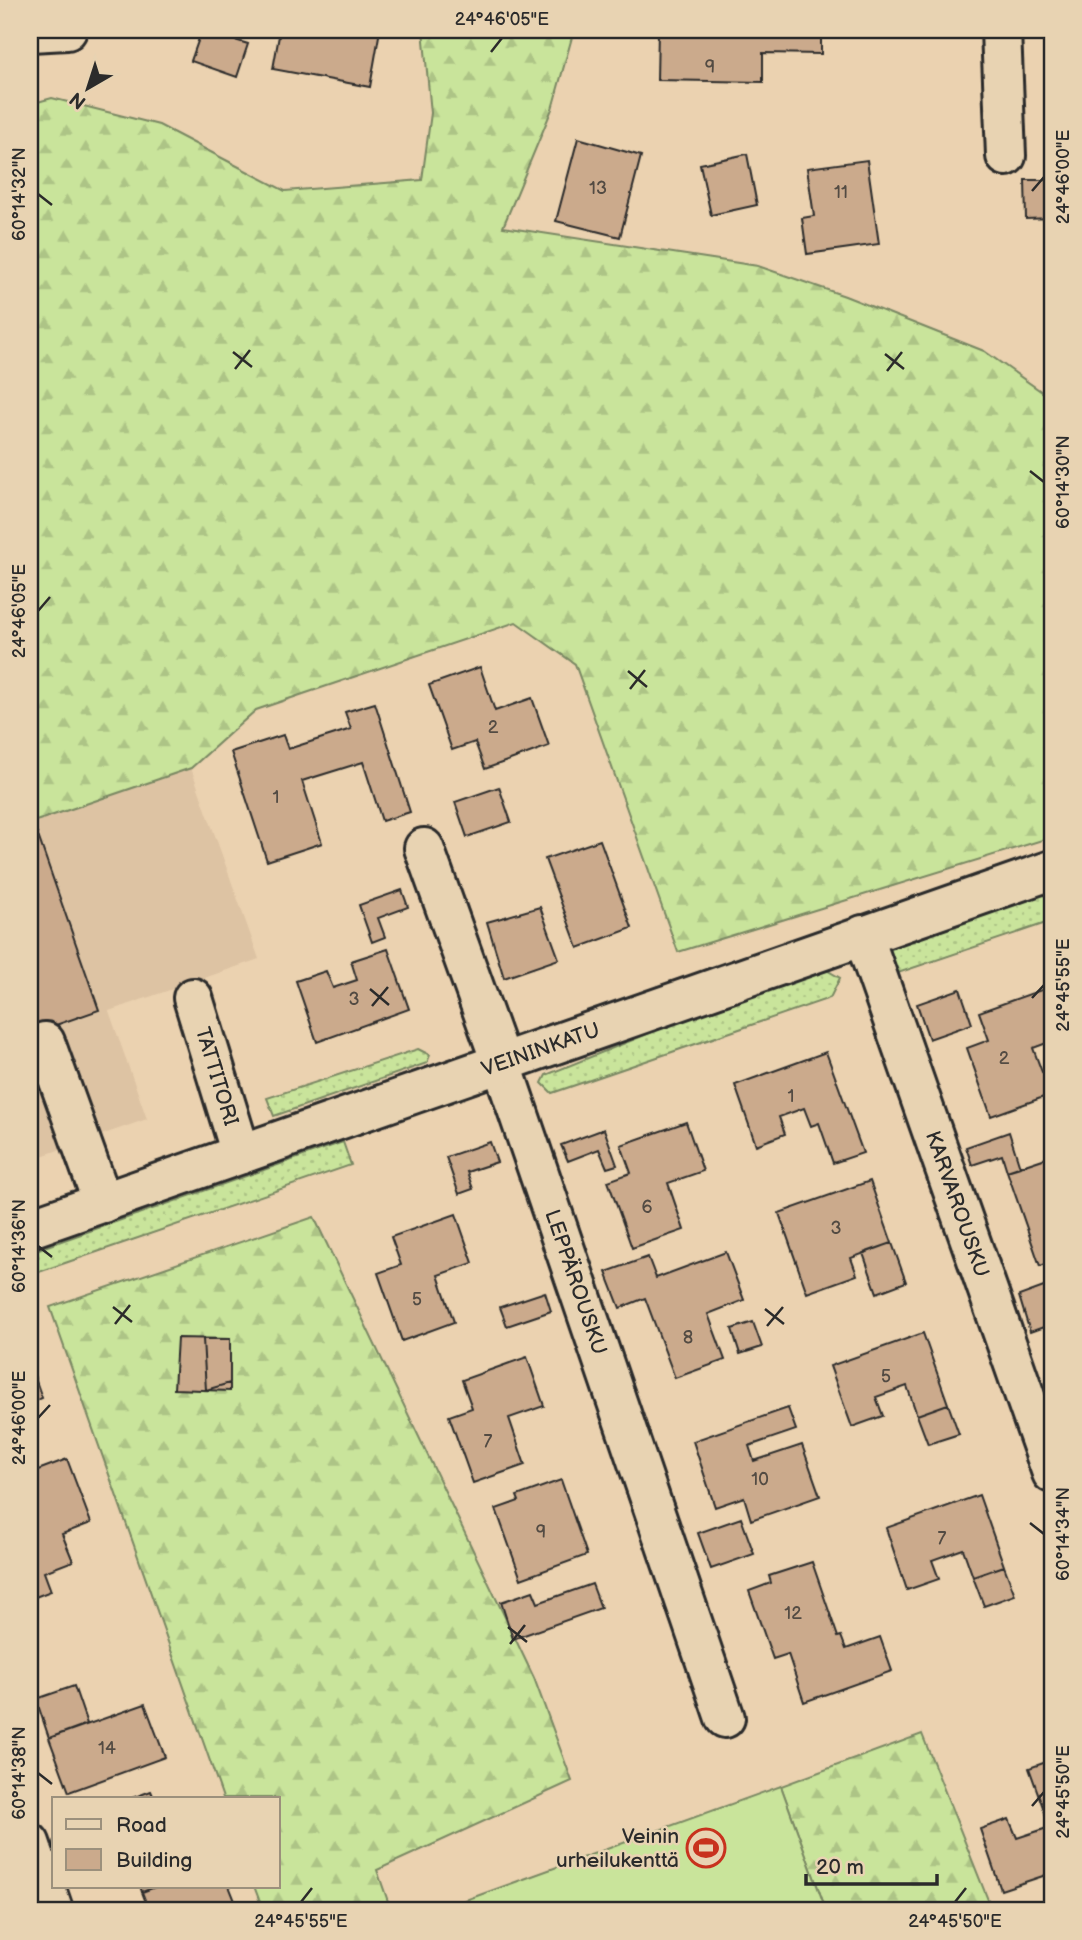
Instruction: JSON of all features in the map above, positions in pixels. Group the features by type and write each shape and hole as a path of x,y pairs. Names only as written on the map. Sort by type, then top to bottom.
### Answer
{"street":[{"path":"30,32 67,30"},
{"path":"1001,30 1006,156"},
{"name":"LEPPÄROUSKU","path":"424,848 501,1062 725,1718"},
{"name":"VEININKATU","path":"30,1228 1052,870"},
{"name":"KARVAROUSKU","path":"863,934 1052,1473"},
{"name":"TATTITORI","path":"193,999 241,1154"},
{"path":"45,1042 103,1203"},
{"path":"30,1843 53,1910"}],"shaded area":[{"path":"191,768 259,959 109,1011 147,1119 30,1160 30,823"}],"green space":[{"path":"423,30 574,30 552,109 503,227 758,266 845,296 984,351 1052,399 1052,837 678,952 575,664 516,622 256,710 191,768 30,823 30,104 52,98 159,125 285,191 422,180 431,113"},
{"path":"1052,892 1052,921 886,977 876,943"},
{"path":"818,965 840,978 830,998 552,1093 542,1083 546,1075"},
{"path":"418,1049 430,1055 427,1063 274,1116 267,1098"},
{"path":"343,1142 351,1165 30,1275 30,1252"},
{"path":"314,1217 534,1678 572,1781 377,1870 391,1910 263,1910 255,1888 280,1888 280,1797 223,1797 50,1307"},
{"path":"922,1734 992,1910 826,1910 781,1786"},
{"name":"Veinin urheilukenttä","path":"781,1786 826,1910 438,1910"}],"building":[{"path":"202,30 248,44 237,77 191,61"},
{"path":"280,30 380,30 370,87 273,69"},
{"path":"658,30 821,30 821,54 763,53 763,82 657,80"},
{"path":"578,138 641,156 620,237 556,221"},
{"path":"747,154 757,205 711,215 700,164"},
{"path":"867,160 879,244 807,254 802,218 814,216 807,168"},
{"path":"1025,180 1052,180 1052,218 1026,219"},
{"path":"480,667 495,711 532,698 549,746 485,769 475,742 452,750 429,685"},
{"path":"375,703 410,812 382,821 363,762 302,781 322,843 267,861 231,752 283,735 288,749 351,729 345,712"},
{"path":"499,787 511,822 467,837 455,802"},
{"path":"36,830 99,1010 30,1034 30,833"},
{"path":"600,840 632,928 578,948 545,859"},
{"path":"402,890 408,907 378,918 385,937 372,942 359,905"},
{"path":"540,907 559,959 504,978 487,922"},
{"path":"388,949 409,1009 317,1042 296,981 326,971 333,988 357,980 351,961"},
{"path":"960,989 972,1024 929,1039 917,1004"},
{"path":"1044,989 1052,1013 1052,1041 1033,1048 1042,1072 1052,1068 1052,1094 991,1116 967,1048 989,1040 979,1012"},
{"path":"826,1052 863,1153 833,1163 819,1123 811,1126 804,1108 779,1117 785,1134 756,1145 735,1085"},
{"path":"686,1122 703,1171 668,1183 684,1230 632,1248 608,1181 631,1173 621,1145"},
{"path":"604,1129 617,1165 607,1168 599,1149 568,1161 561,1145"},
{"path":"1009,1132 1020,1167 1007,1171 1002,1155 972,1165 966,1147"},
{"path":"490,1142 497,1162 467,1172 473,1189 459,1194 446,1157"},
{"path":"1052,1156 1052,1262 1040,1266 1007,1171"},
{"path":"870,1181 892,1243 851,1258 857,1275 807,1293 779,1213"},
{"path":"456,1214 473,1263 438,1275 454,1322 402,1341 378,1273 401,1265 391,1237"},
{"path":"892,1243 906,1282 877,1293 863,1253"},
{"path":"726,1252 744,1300 708,1314 725,1360 675,1378 645,1298 620,1308 606,1272 648,1257 656,1278"},
{"path":"1052,1284 1052,1324 1030,1332 1019,1296"},
{"path":"545,1292 551,1311 507,1326 500,1307"},
{"path":"753,1322 762,1347 740,1354 732,1329"},
{"path":"923,1333 948,1404 917,1415 907,1386 876,1397 883,1416 852,1427 830,1366"},
{"path":"177,1338 230,1339 230,1391 174,1389"},
{"path":"203,1339 230,1339 230,1383 206,1390"},
{"path":"527,1357 544,1406 509,1418 525,1465 473,1483 449,1416 472,1408 462,1380"},
{"path":"30,1364 42,1398 30,1403"},
{"path":"948,1404 959,1434 928,1444 917,1415"},
{"path":"788,1408 796,1430 749,1446 754,1461 802,1445 820,1496 751,1520 744,1497 715,1507 693,1441"},
{"path":"67,1459 91,1523 62,1534 73,1561 44,1572 51,1591 30,1599 30,1473"},
{"path":"561,1480 587,1555 521,1579 496,1509 519,1501 517,1496"},
{"path":"979,1495 1004,1566 973,1577 963,1549 932,1560 939,1579 907,1590 886,1528"},
{"path":"741,1518 754,1554 711,1569 698,1533"},
{"path":"812,1562 838,1637 841,1636 846,1649 880,1637 892,1671 804,1702 788,1654 773,1659 749,1591 771,1583 769,1576"},
{"path":"1004,1566 1015,1595 984,1606 973,1577"},
{"path":"592,1584 601,1608 513,1639 501,1602 533,1591 538,1603"},
{"path":"74,1686 87,1724 49,1738 36,1699"},
{"path":"145,1704 165,1757 69,1792 49,1738"},
{"path":"1052,1760 1052,1873 1001,1890 980,1829 1009,1819 1017,1838 1050,1827 1029,1768"},
{"path":"151,1791 154,1797 135,1797"},
{"path":"153,1888 230,1888 235,1901 210,1910 149,1910 142,1892"}],"place":[{"name":"Veinin urheilukenttä","path":"706,1848"}]}
